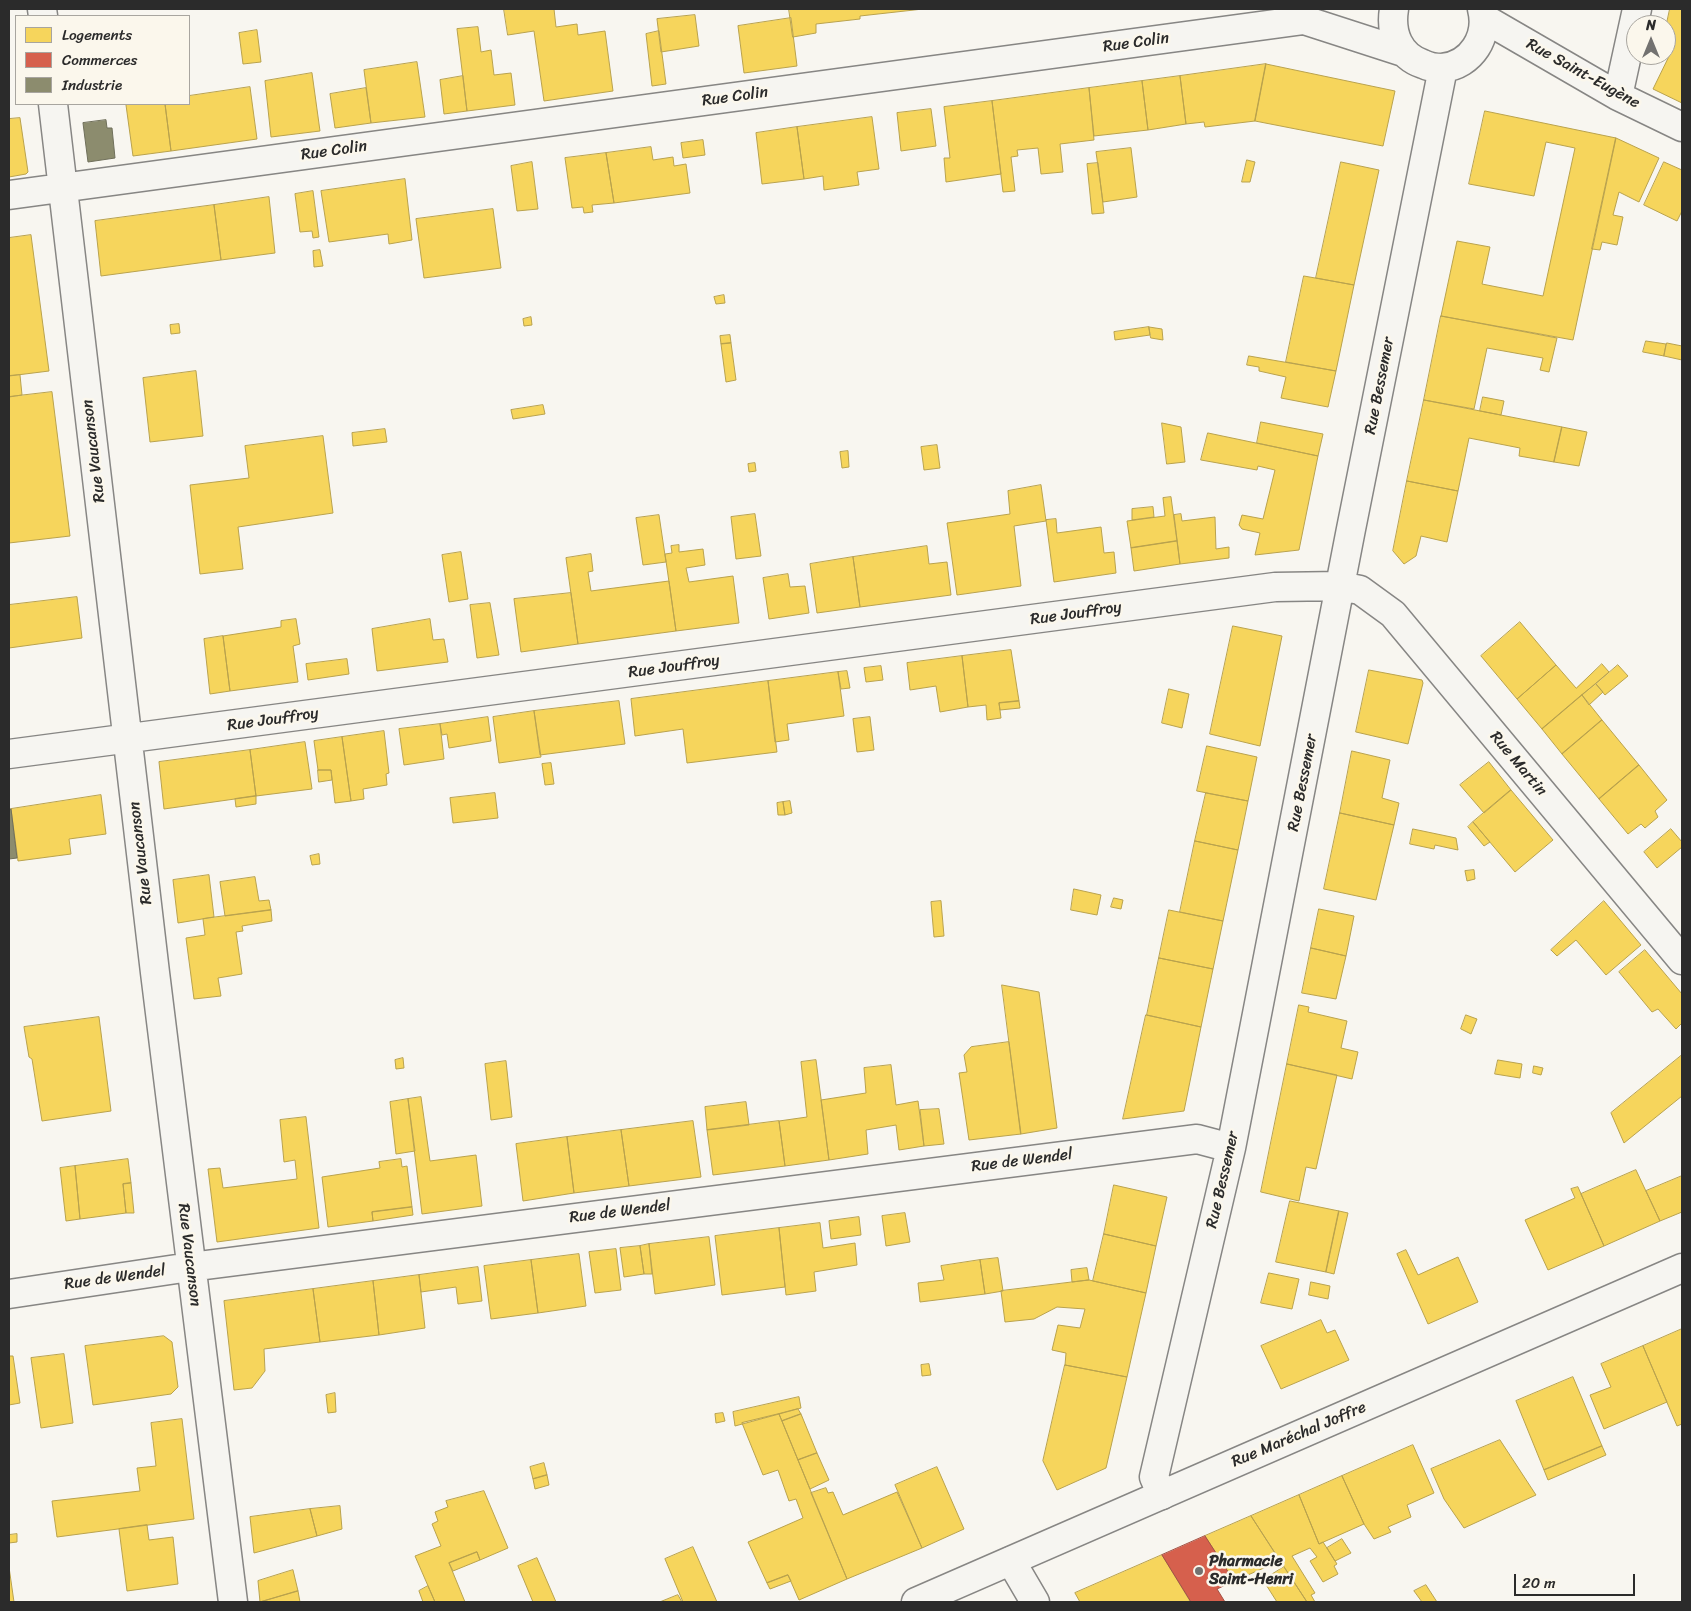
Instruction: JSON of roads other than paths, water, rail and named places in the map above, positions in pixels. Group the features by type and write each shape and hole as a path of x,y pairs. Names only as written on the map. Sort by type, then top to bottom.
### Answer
{"street":[{"path":"1394,9 1392,21 1395,38 1403,52"},
{"path":"1618,96 1637,9"},
{"path":"1443,68 1458,63 1471,54 1481,41 1483,14"},
{"name":"Rue Saint-Eugène","path":"1483,14 1618,96 1682,127"},
{"name":"Rue Colin","path":"9,195 1304,20 1403,52 1416,62 1431,67 1443,68"},
{"name":"Rue Bessemer","path":"1162,1495 1154,1477 1231,1148 1443,68"},
{"name":"Rue Vaucanson","path":"54,105 190,1267 234,1602"},
{"name":"Rue Jouffroy","path":"9,754 1275,587 1340,586"},
{"name":"Rue Martin","path":"1340,586 1360,590 1392,614 1682,960"},
{"name":"Rue de Wendel","path":"9,1294 190,1267 1197,1139 1231,1148"},
{"name":"Rue Maréchal Joffre","path":"916,1602 1682,1268"},
{"path":"1011,1561 1035,1602"}],"place":[{"name":"Pharmacie Saint-Henri","path":"1199,1571"}]}
